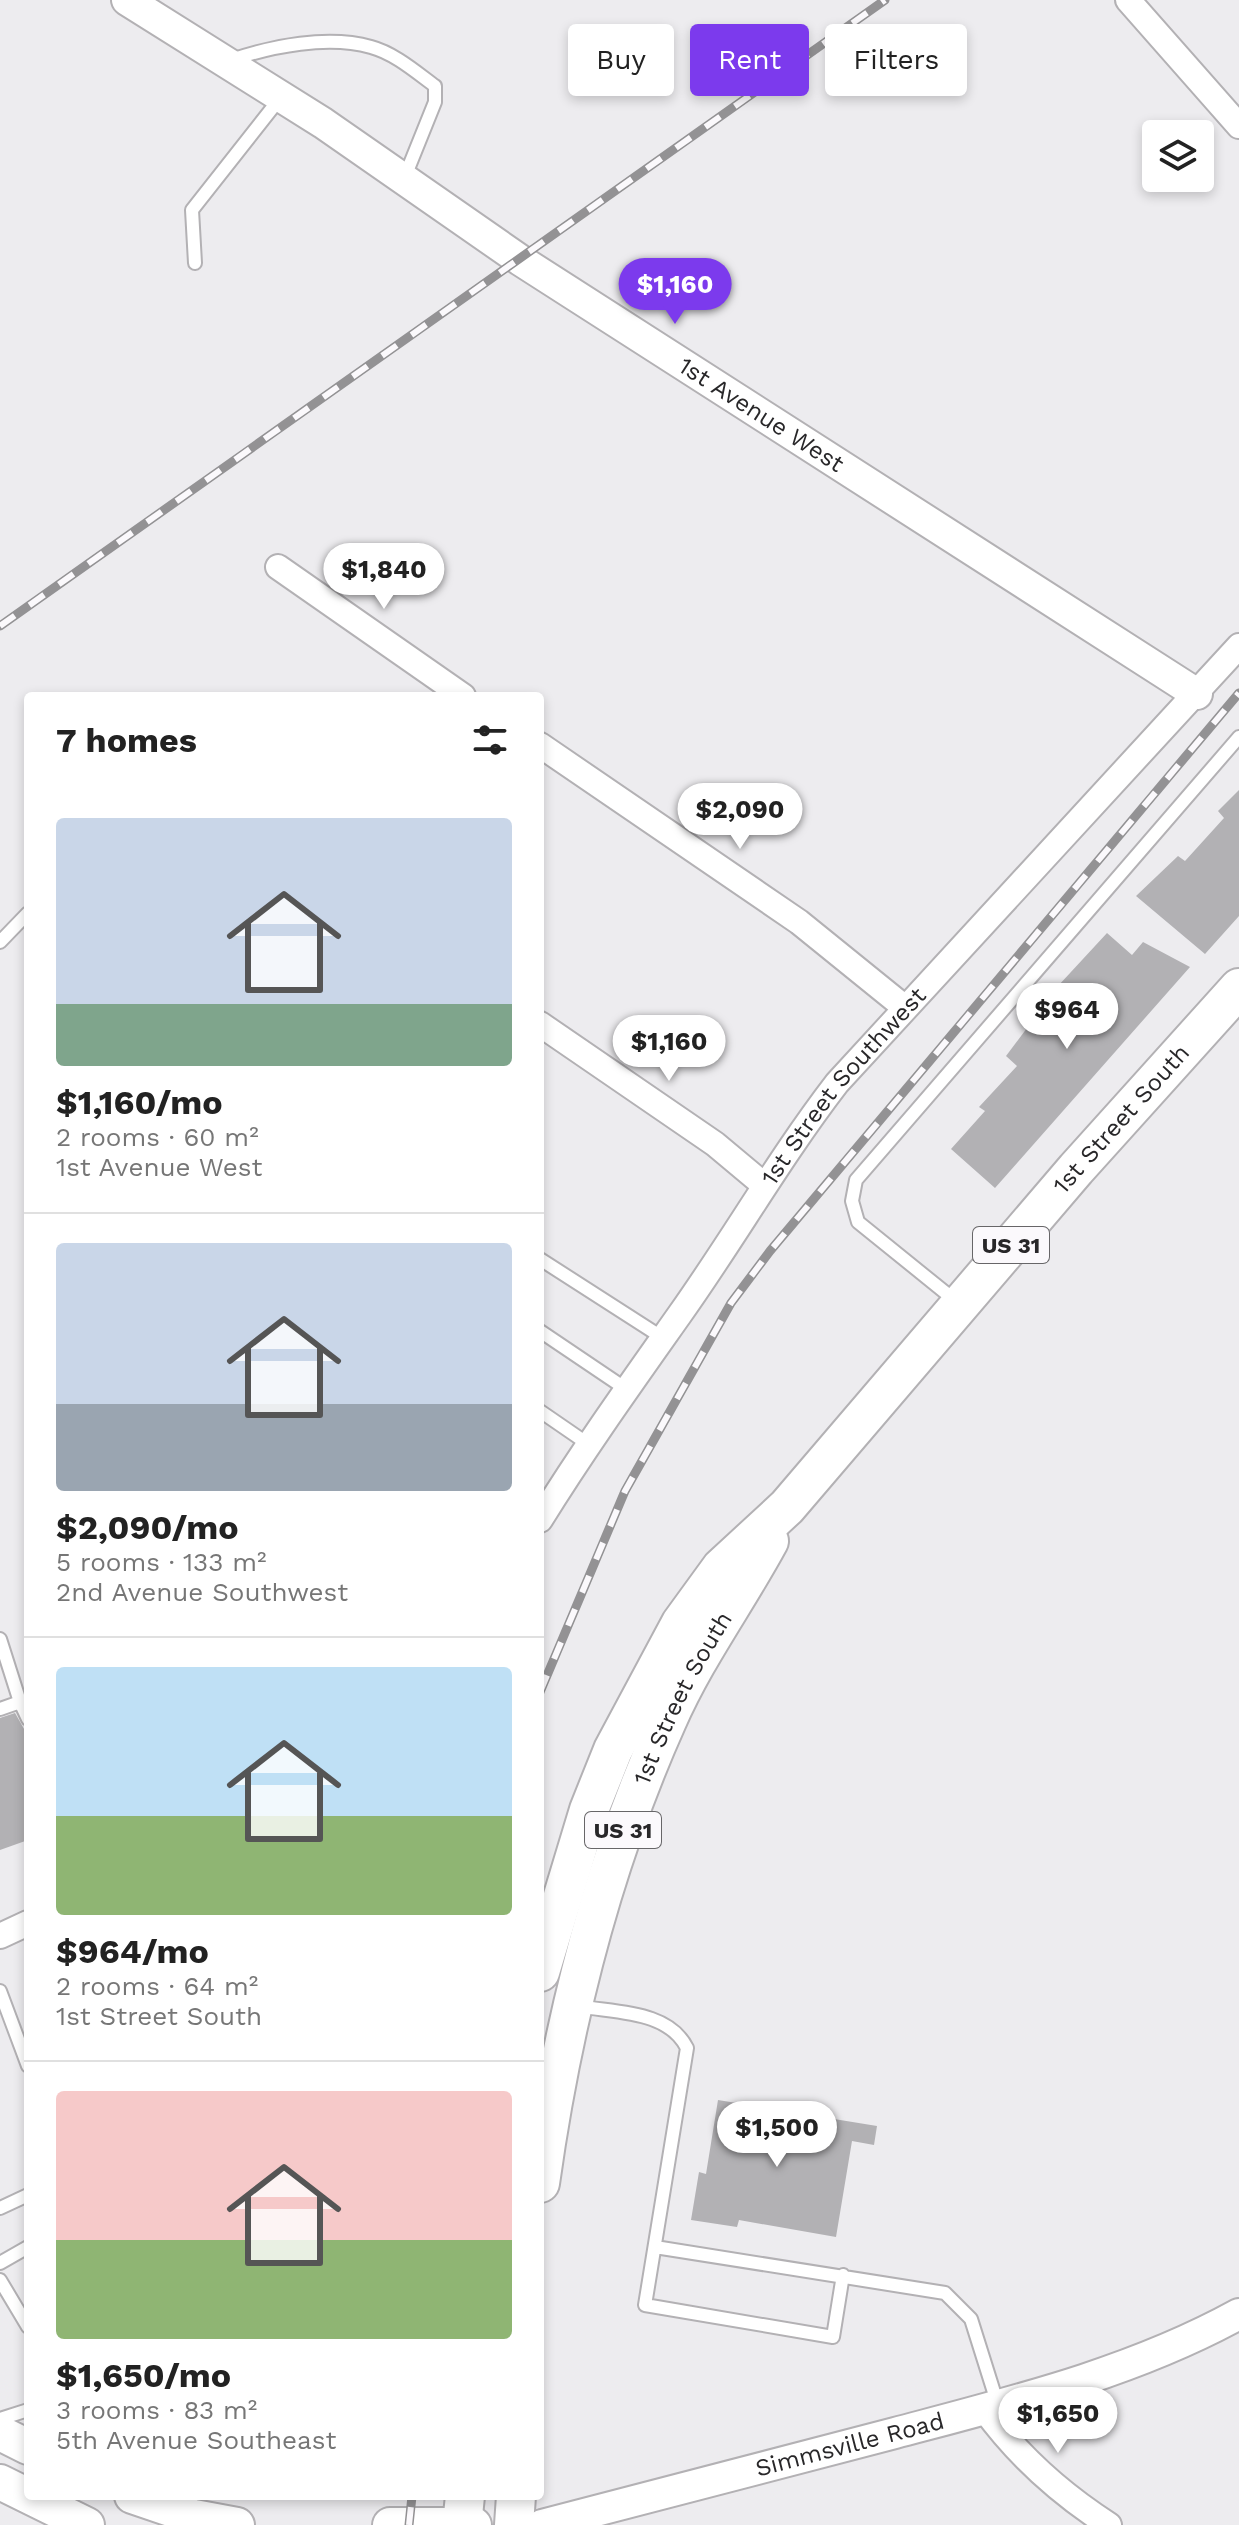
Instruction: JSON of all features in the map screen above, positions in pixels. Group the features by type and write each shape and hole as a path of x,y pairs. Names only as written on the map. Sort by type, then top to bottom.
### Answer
{"main road":[{"name":"1st Street South","path":"544,1959 589,1810 613,1750 787,1507 960,1304 1239,988"},
{"name":"1st Street South","path":"544,2163 575,2005 621,1835 671,1673"},
{"path":"0,2433 24,2445"},
{"path":"0,2482 24,2494"},
{"path":"36,2500 87,2525"},
{"path":"144,2500 194,2517 237,2525"},
{"path":"514,2525 516,2500"},
{"path":"390,2525 466,2517"}],"street":[{"name":"1st Avenue West","path":"127,0 281,97 520,260 1197,694"},
{"path":"1128,0 1239,126"},
{"path":"278,567 457,692"},
{"name":"1st Street Southwest","path":"544,1504 663,1338 764,1185 837,1083 1239,646"},
{"path":"544,748 799,922 904,1007"},
{"path":"544,1027 704,1136 764,1185"},
{"path":"0,1936 24,1925"},
{"name":"Simmsville Road","path":"542,2525 991,2407 1139,2361 1197,2338 1239,2314"},
{"path":"991,2407 1003,2435 1070,2500 1109,2525"}],"lane":[{"path":"226,62 276,44 347,44 370,46 385,52 421,75 435,86 435,102 404,179"},
{"path":"195,263 192,210 281,97"},
{"path":"960,1304 858,1222 852,1201 856,1180 1239,737"},
{"path":"0,942 24,917"},
{"path":"544,1262 663,1338"},
{"path":"544,1334 626,1389"},
{"path":"544,1414 588,1444"},
{"path":"0,1639 24,1710"},
{"path":"0,1709 20,1702"},
{"path":"0,1991 24,2055"},
{"path":"575,2005 666,2022 680,2035 687,2048 645,2305 833,2337 843,2275"},
{"path":"0,2208 24,2197"},
{"path":"655,2247 928,2289 954,2300 979,2336 991,2407"},
{"path":"0,2263 24,2249"},
{"path":"0,2280 24,2320"},
{"path":"0,2419 24,2411"},
{"path":"172,2500 194,2517"}],"building":[{"path":"1239,790 1239,916 1205,954 1136,896 1178,856 1185,861 1224,818 1218,811"},
{"path":"1107,933 1132,955 1143,942 1190,967 995,1188 951,1149 985,1111 979,1107 1017,1066 1006,1056 1030,1024 1035,1028 1067,994 1058,986"},
{"path":"15,1713 24,1729 24,1841 0,1850 0,1718"},
{"path":"718,2100 877,2126 874,2145 852,2141 836,2237 739,2220 737,2227 691,2220 699,2172 706,2174"}],"railway":[{"path":"0,626 885,0"},
{"path":"544,1683 625,1491 731,1303 770,1251 1239,693"},
{"path":"409,2525 412,2500"}]}
